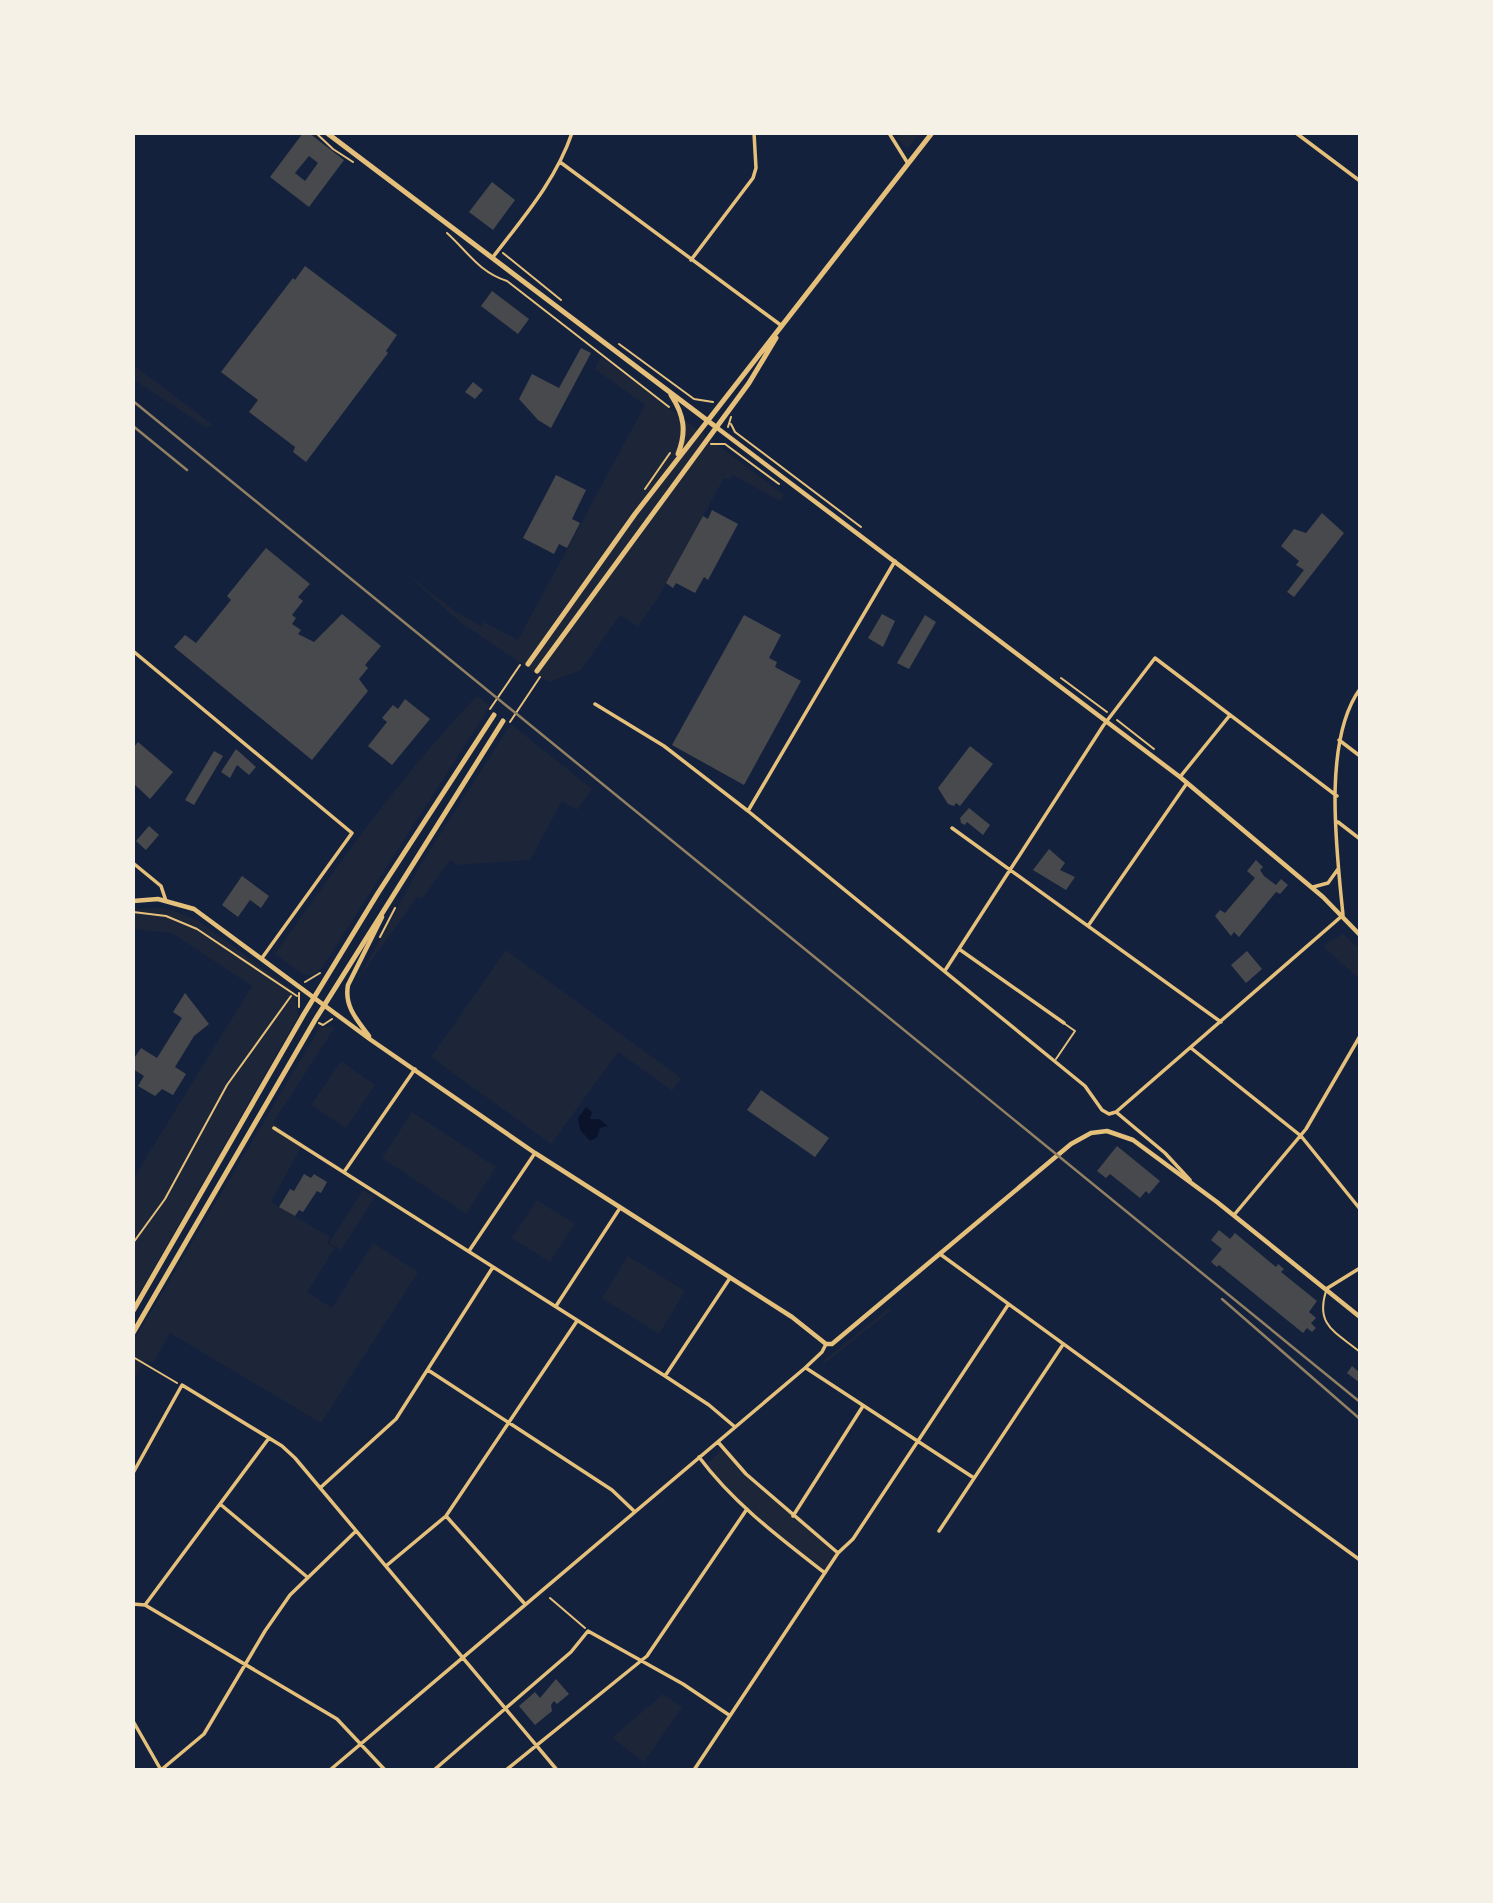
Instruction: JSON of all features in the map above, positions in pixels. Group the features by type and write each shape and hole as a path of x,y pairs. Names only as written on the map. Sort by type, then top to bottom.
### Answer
{"main road":[{"path":"327,133 716,427"},
{"path":"916,150 925,133"},
{"path":"526,663 675,460 932,133"},
{"path":"540,672 749,383 782,326"},
{"path":"670,392 682,413 684,424 675,460"},
{"path":"133,1311 316,996 492,713"},
{"path":"133,1333 326,1005 394,894 506,723"}],"street":[{"path":"491,258 542,192 560,162 572,133"},
{"path":"691,260 752,178 756,168 754,133"},
{"path":"888,133 907,162"},
{"path":"1296,133 1360,181"},
{"path":"560,162 782,326"},
{"path":"716,427 1180,777 1311,886 1343,915 1360,935"},
{"path":"748,811 895,561"},
{"path":"133,651 352,833 262,958"},
{"path":"946,970 1107,721 1155,658 1337,796"},
{"path":"1343,915 1337,796 1339,740 1349,709 1360,689"},
{"path":"594,704 664,746 748,811 1085,1086 1102,1110 1109,1114 1116,1112 1343,915"},
{"path":"1180,777 1230,715"},
{"path":"1339,740 1360,756"},
{"path":"1088,926 1187,783"},
{"path":"1338,822 1360,839"},
{"path":"952,828 1221,1022"},
{"path":"133,863 161,886 166,901"},
{"path":"1311,886 1322,887 1328,883 1339,867"},
{"path":"371,1040 351,1010 346,995 348,985 394,894"},
{"path":"133,901 166,901 194,909 316,996 335,1014 371,1040 620,1209 804,1325 826,1344 832,1344 1074,1141 1097,1132 1114,1132 1133,1140 1234,1216 1360,1317"},
{"path":"960,950 1064,1023"},
{"path":"1234,1216 1301,1136 1360,1036"},
{"path":"1191,1048 1301,1136 1360,1209"},
{"path":"344,1172 415,1069"},
{"path":"1116,1112 1166,1153 1198,1190"},
{"path":"274,1128 665,1376 709,1405 735,1427"},
{"path":"469,1251 536,1153"},
{"path":"556,1307 620,1209"},
{"path":"940,1255 1360,1560"},
{"path":"320,1488 396,1419 493,1267"},
{"path":"1326,1289 1360,1268"},
{"path":"665,1376 730,1278"},
{"path":"694,1770 838,1553 853,1539 1007,1305"},
{"path":"386,1566 446,1516 578,1321"},
{"path":"331,1770 805,1368 826,1344"},
{"path":"939,1531 1063,1346"},
{"path":"805,1368 974,1478"},
{"path":"428,1370 612,1490 634,1511"},
{"path":"133,1473 182,1385 269,1438 295,1458 557,1770"},
{"path":"793,1516 863,1406"},
{"path":"145,1605 269,1438"},
{"path":"718,1441 746,1474 838,1553"},
{"path":"699,1457 714,1477 747,1509 825,1573"},
{"path":"220,1504 306,1576"},
{"path":"506,1770 653,1649 747,1509"},
{"path":"446,1516 525,1604"},
{"path":"133,1721 161,1770 204,1734 278,1611 306,1576 356,1531"},
{"path":"133,1604 145,1605 337,1719 385,1770"},
{"path":"434,1770 571,1653 588,1631 683,1684 730,1715"}],"lane":[{"path":"1055,1061 1075,1031 1064,1023"},
{"path":"1326,1289 1321,1306 1324,1322 1360,1352"}],"path":[{"path":"316,133 345,159 362,166"},
{"path":"444,231 465,249 472,262 491,276 507,281 673,411"},
{"path":"498,250 569,306"},
{"path":"611,338 694,399 703,402"},
{"path":"731,424 735,432 867,532"},
{"path":"492,713 526,663"},
{"path":"506,723 540,672"},
{"path":"133,912 166,916 197,929 292,996 297,996"},
{"path":"133,1242 166,1199 227,1085 292,996"},
{"path":"331,1022 335,1014"},
{"path":"133,1357 182,1385"},
{"path":"550,1598 588,1631"}],"shaded area":[{"path":"903,133 920,133 909,147 904,146 897,137"},
{"path":"601,357 784,495 780,501 733,475 729,480 724,478 659,596 638,627 620,615 581,670 549,682 460,622 404,572 455,611 481,626 484,622 518,640 645,405 595,369"},
{"path":"133,365 213,425 207,428 133,379"},
{"path":"477,696 490,706 321,969 312,976 302,974 275,954 396,789"},
{"path":"511,724 592,789 577,810 562,801 530,860 457,865 450,860 422,899 417,897 358,980 421,864"},
{"path":"166,908 197,920 295,992 298,1017 133,1304 133,1179 252,986 172,933 133,929 133,909"},
{"path":"1343,934 1360,949 1360,980 1323,946"},
{"path":"506,950 681,1078 672,1091 618,1052 551,1144 431,1057"},
{"path":"320,1027 335,1027 273,1123 303,1143 271,1202 330,1237 327,1243 335,1248 307,1292 332,1308 373,1243 418,1272 321,1423 170,1333 153,1363 146,1360 133,1381 133,1342"},
{"path":"341,1061 375,1085 346,1128 311,1105"},
{"path":"586,1107 592,1112 590,1119 599,1119 608,1126 600,1128 597,1137 590,1141 580,1130 578,1118"},
{"path":"412,1112 496,1167 466,1214 382,1158"},
{"path":"363,1190 375,1197 341,1250 329,1243"},
{"path":"537,1200 575,1224 550,1262 512,1238"},
{"path":"628,1256 685,1291 659,1334 602,1298"},
{"path":"889,1308 891,1310 824,1364 822,1362"},
{"path":"723,1449 745,1475 835,1553 824,1570 747,1507 706,1464"},
{"path":"663,1694 682,1707 644,1762 612,1738"}],"building":[{"path":"303,133 309,133 344,160 309,207 270,177","holes":["309,156 318,163 305,181 295,173"]},
{"path":"492,182 515,200 493,230 469,212"},
{"path":"305,266 397,335 386,351 388,353 306,462 293,452 295,447 249,412 258,400 221,372"},
{"path":"492,291 529,319 518,334 481,306"},
{"path":"581,348 591,353 551,428 538,420 519,399 532,374 559,388"},
{"path":"473,382 483,390 475,399 465,392"},
{"path":"556,475 586,490 572,519 580,523 567,548 559,544 554,554 523,538"},
{"path":"712,510 738,524 708,580 704,577 695,593 676,583 673,588 666,583 703,516 708,519"},
{"path":"1322,513 1344,533 1294,597 1287,592 1304,570 1296,565 1299,561 1281,546 1294,529 1306,533"},
{"path":"266,548 310,584 298,597 303,601 292,615 296,618 292,624 301,630 298,634 314,642 342,614 381,646 365,665 368,668 359,679 368,691 312,760 174,647 185,635 196,643 231,600 227,596"},
{"path":"882,614 895,621 883,647 868,638"},
{"path":"744,615 781,635 769,658 777,662 775,667 801,681 744,785 672,745"},
{"path":"925,615 936,622 909,669 897,663"},
{"path":"405,699 430,719 392,765 368,746 387,722 382,718 393,705 398,709"},
{"path":"138,742 173,772 150,799 133,783 133,748"},
{"path":"970,746 993,764 960,806 956,803 954,806 948,804 938,788"},
{"path":"236,749 256,767 249,775 237,765 230,778 221,772"},
{"path":"214,751 223,756 194,805 185,800"},
{"path":"969,808 990,825 983,835 967,822 965,825 961,823 960,818"},
{"path":"149,826 159,835 146,850 136,841"},
{"path":"1049,849 1065,863 1060,870 1075,877 1066,890 1033,870"},
{"path":"1256,860 1263,867 1260,870 1264,876 1276,885 1281,879 1288,885 1280,894 1276,892 1239,937 1234,932 1231,936 1215,916 1220,910 1225,913 1255,878 1247,871"},
{"path":"242,876 269,896 261,908 250,900 238,917 222,905"},
{"path":"1247,951 1262,969 1246,983 1231,965"},
{"path":"185,993 209,1024 194,1036 175,1067 186,1074 173,1095 162,1089 155,1096 138,1086 144,1076 133,1069 133,1060 141,1048 157,1058 182,1018 173,1012"},
{"path":"761,1090 829,1138 815,1157 747,1110"},
{"path":"1117,1146 1160,1181 1149,1194 1146,1191 1140,1198 1110,1174 1106,1178 1097,1171"},
{"path":"304,1174 311,1178 314,1174 327,1182 321,1193 317,1191 303,1212 299,1210 295,1216 279,1207 290,1189 294,1191"},
{"path":"1219,1230 1230,1239 1235,1233 1276,1267 1278,1264 1284,1269 1281,1272 1317,1301 1309,1312 1316,1318 1311,1323 1316,1328 1312,1332 1307,1328 1303,1333 1219,1265 1217,1267 1211,1262 1222,1249 1211,1240"},
{"path":"1352,1366 1360,1373 1360,1383 1347,1373"},
{"path":"556,1679 569,1694 557,1704 554,1701 551,1705 552,1711 535,1725 519,1706 535,1692 540,1698"}],"railway":[{"path":"133,401 1360,1402"},
{"path":"133,426 187,470"},
{"path":"1222,1299 1360,1419"}]}
